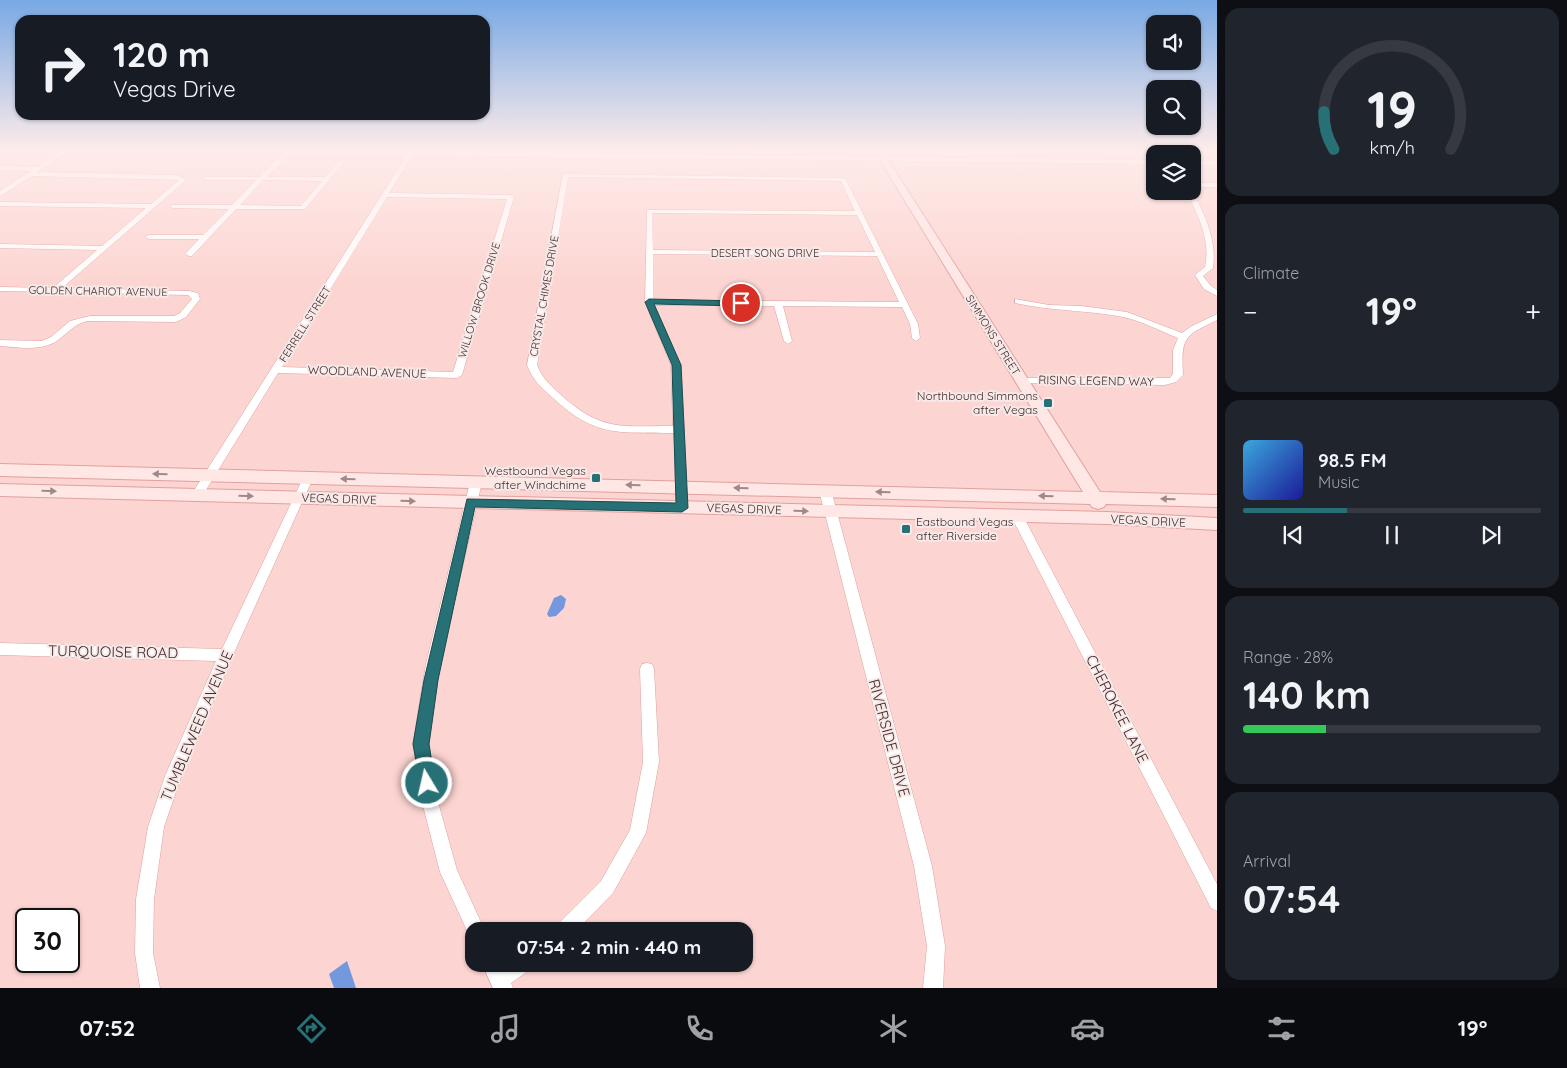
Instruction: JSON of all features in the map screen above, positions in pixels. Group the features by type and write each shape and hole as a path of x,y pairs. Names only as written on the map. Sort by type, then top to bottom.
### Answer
{"main road":[{"name":"SIMMONS STREET","path":"907,198 1107,518"},
{"name":"VEGAS DRIVE","path":"0,470 1217,501"},
{"name":"VEGAS DRIVE","path":"0,490 1107,518 1217,524"}],"street":[{"path":"55,290 161,198"},
{"path":"189,254 243,198"},
{"path":"173,206 303,208 312,198"},
{"name":"FERRELL STREET","path":"197,495 277,370 382,198"},
{"name":"WILLOW BROOK DRIVE","path":"457,374 511,198"},
{"name":"CRYSTAL CHIMES DRIVE","path":"561,198 532,365 533,372 537,378 584,418 600,426 679,430"},
{"path":"852,198 914,324 916,338"},
{"path":"1194,200 1204,218 1211,258 1209,268 1199,275 1207,287 1217,294"},
{"path":"0,204 152,206"},
{"path":"682,508 676,365 649,302 649,211 860,214"},
{"path":"149,237 206,237"},
{"path":"0,246 104,248"},
{"name":"DESERT SONG DRIVE","path":"649,252 880,254"},
{"name":"GOLDEN CHARIOT AVENUE","path":"0,289 189,293 195,295 196,299 176,319 93,318 71,324 57,338 47,342 0,343"},
{"path":"1018,301 1049,307 1081,308 1127,315 1182,336 1192,328 1217,317"},
{"path":"649,302 905,306"},
{"path":"778,304 788,341"},
{"name":"RISING LEGEND WAY","path":"1021,380 1165,382 1173,380 1178,375 1176,351 1182,336"},
{"name":"WOODLAND AVENUE","path":"277,370 457,374"},
{"name":"TUMBLEWEED AVENUE","path":"150,988 144,953 145,900 156,827 173,776 226,655 308,478"},
{"path":"472,922 449,872 430,802 421,744 433,664 476,482"},
{"name":"RIVERSIDE DRIVE","path":"825,490 923,866 936,946 933,988"},
{"name":"CHEROKEE LANE","path":"1017,516 1217,902"},
{"name":"TURQUOISE ROAD","path":"0,649 226,655"},
{"path":"572,922 607,887 638,832 651,762 648,669"}],"water":[{"path":"561,595 566,599 564,608 556,616 549,617 547,614 554,598"},
{"path":"347,961 356,988 334,988 329,974"}],"place":[{"name":"Northbound Simmons after Vegas","path":"1048,403"},
{"name":"Westbound Vegas after Windchime","path":"596,478"},
{"name":"Eastbound Vegas after Riverside","path":"906,529"}],"route":[{"path":"427,783 421,744 433,664 471,502 682,508 676,365 649,302 741,303"}]}
